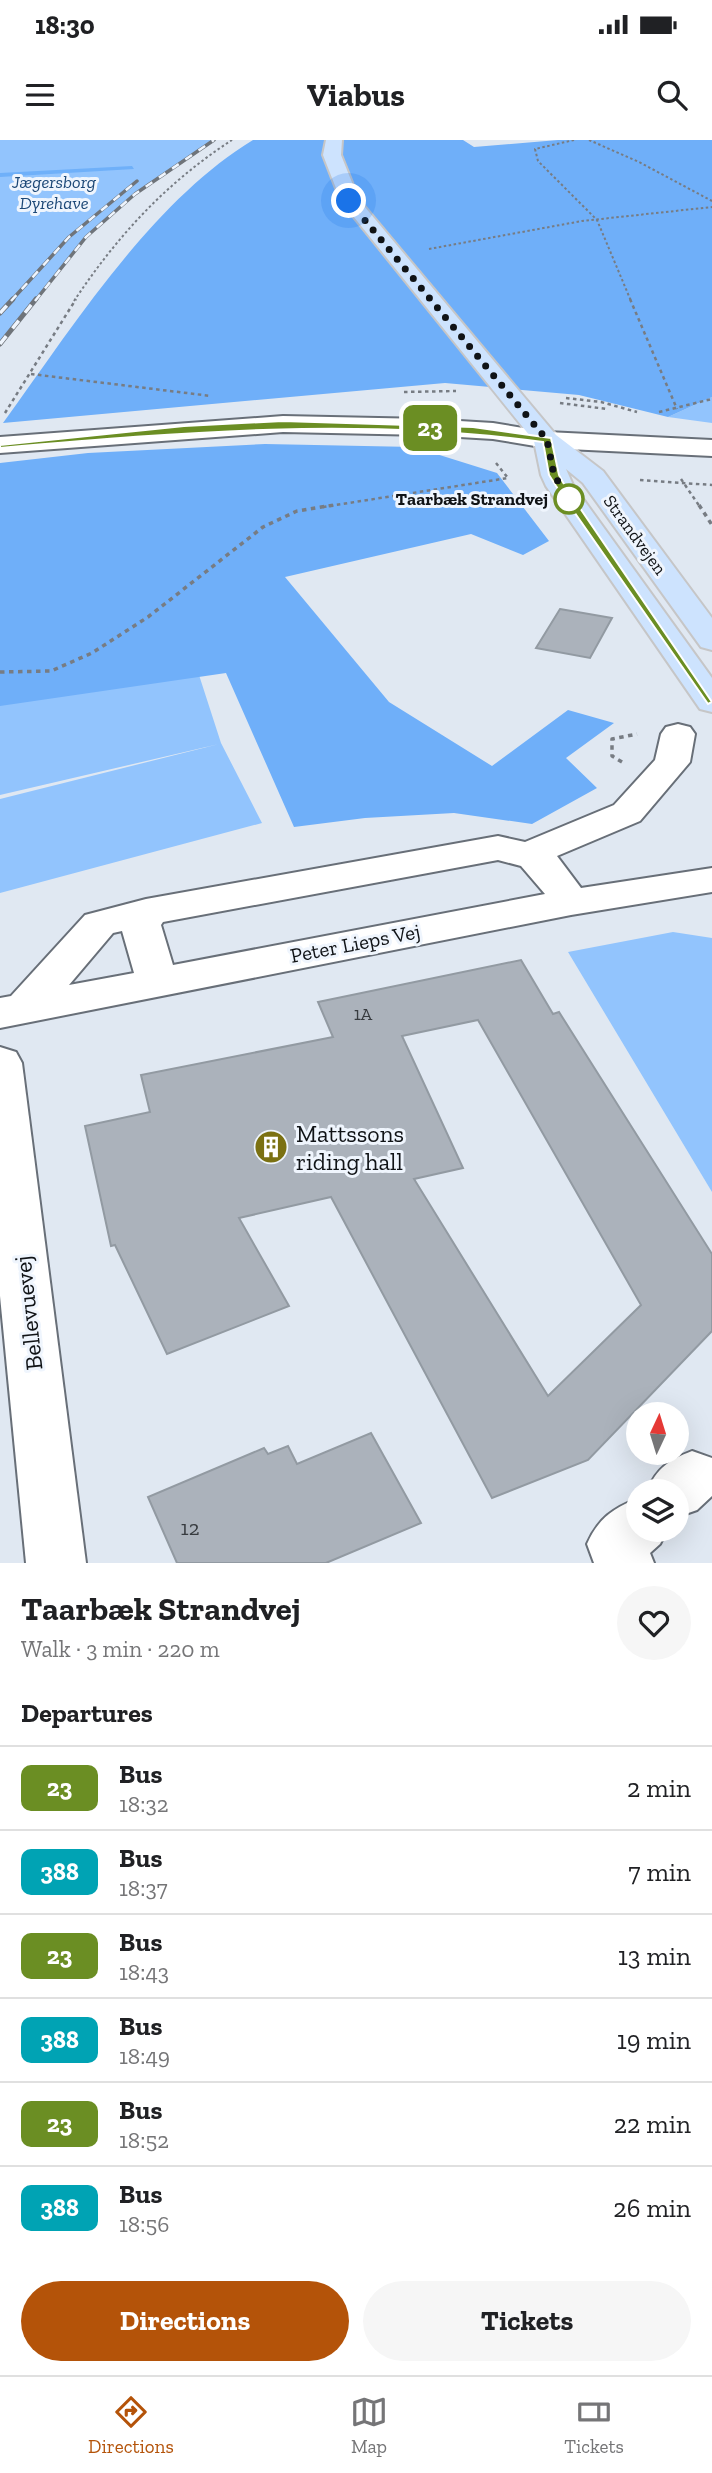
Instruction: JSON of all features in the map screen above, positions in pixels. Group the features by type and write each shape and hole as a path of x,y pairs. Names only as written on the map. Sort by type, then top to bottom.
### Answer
{"main road":[{"name":"Strandvejen","path":"334,140 332,155 349,201 547,440 593,478 712,640"},
{"name":"Strandvejen","path":"547,440 554,475 560,486 712,702"}],"street":[{"path":"2,437 283,424 483,431 547,440 712,448"},
{"path":"529,854 627,813 672,762 678,734"},
{"path":"13,1010 99,924 146,912 498,848 529,854 539,859 571,902"},
{"name":"Peter Lieps Vej","path":"13,1010 571,902 712,880"},
{"path":"146,912 141,925 157,981"},
{"name":"Bellevuevej","path":"0,1063 56,1563"},
{"path":"624,1563 617,1544 626,1536"}],"path":[{"path":"2,437 31,374 62,322 130,225 171,184 232,140"},
{"path":"574,140 536,149 538,161 597,220 677,409"},
{"path":"589,140 639,162 712,201"},
{"path":"394,256 597,220 712,207"},
{"path":"31,374 215,396"},
{"path":"456,395 456,391 467,392"},
{"path":"566,398 601,402 643,415"},
{"path":"654,413 712,399"},
{"path":"0,673 31,674 69,666 148,617 263,527 297,511 483,484 508,478 507,473"},
{"path":"636,480 712,485"},
{"path":"684,482 712,525"}],"green space":[{"name":"Jægersborg Dyrehave","path":"0,140 214,140 135,194 86,237 0,344"},
{"path":"712,397 712,423 668,417"},
{"path":"199,675 221,743 262,823 0,893 0,799 219,744 0,795 0,704"},
{"path":"673,932 712,938 712,1192 568,952"}],"shaded area":[{"path":"253,140 463,140 474,147 558,140 712,140 712,397 668,417 579,395 445,383 3,423 86,308 147,232 216,166"},
{"path":"265,444 414,447 497,473 549,541 523,555 471,534 285,577 389,702 492,766 568,710 614,723 566,758 597,788 532,824 454,813 365,818 294,827 226,673 0,706 0,463 88,453"}],"building":[{"path":"560,609 612,618 590,658 536,648"},
{"path":"521,960 553,1014 559,1012 712,1254 712,1331 644,1402 626,1402 626,1420 588,1460 492,1498 331,1197 239,1218 289,1306 167,1354 115,1245 111,1246 85,1126 150,1112 141,1075 333,1037 318,1002","holes":["478,1020 641,1305 548,1396 414,1179 463,1168 402,1036"]},
{"path":"371,1433 421,1523 326,1563 177,1563 148,1497 264,1448 268,1454 288,1446 297,1464"}],"waterway":[{"path":"0,175 132,168"}],"railway":[{"path":"35,301 86,237 135,194 214,140"},
{"path":"11,301 69,237 137,181"},
{"path":"0,313 13,299"},
{"path":"0,344 36,299"}],"bus line":[{"name":"23","path":"0,445 184,429 283,424 493,431 547,440 554,475 560,486 712,702"}],"place":[{"name":"Taarbæk Strandvej","path":"569,499"},
{"name":"Mattssons riding hall","path":"271,1147"}],"route":[{"path":"349,201 547,440 554,475 569,499"}]}
